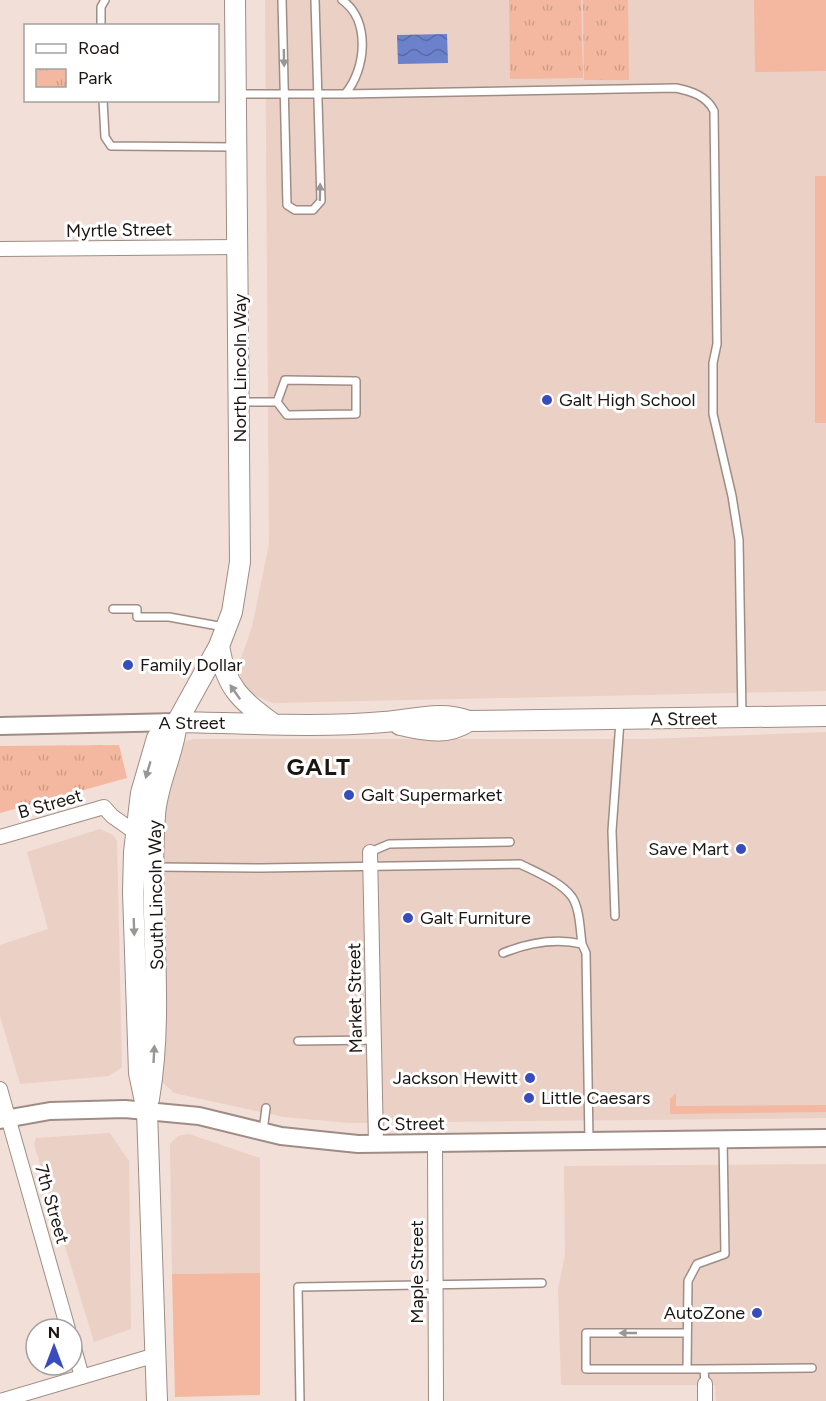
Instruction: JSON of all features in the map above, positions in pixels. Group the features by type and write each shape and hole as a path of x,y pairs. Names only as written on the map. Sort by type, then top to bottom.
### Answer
{"main road":[{"name":"North Lincoln Way","path":"177,722 219,646 237,589 240,562 235,0"},
{"path":"219,646 223,669 236,694 272,723"},
{"name":"A Street","path":"177,722 383,722 442,715 455,715 469,721 826,716"},
{"name":"South Lincoln Way","path":"157,1401 147,1111 139,1073 133,892 141,793 157,738 177,722"},
{"name":"South Lincoln Way","path":"147,1111 163,998 154,867 155,812 175,741 177,722"}],"street":[{"name":"Myrtle Street","path":"0,249 238,247"},
{"name":"A Street","path":"0,726 177,722"},
{"name":"B Street","path":"0,837 104,807 112,816 136,833"},
{"name":"Market Street","path":"371,858 376,1144"},
{"name":"7th Street","path":"0,1089 4,1119 65,1317"},
{"name":"C Street","path":"4,1119 88,1109 147,1111 199,1116 323,1142 376,1144 826,1138"},
{"name":"Maple Street","path":"435,1144 436,1401"},
{"path":"84,1376 156,1355"},
{"path":"0,1401 82,1377"},
{"path":"705,1384 705,1401"}],"lane":[{"path":"101,24 101,7 105,0"},
{"path":"282,0 287,205 295,210 313,210 321,201 315,0"},
{"path":"342,0 357,15 361,33 360,68 354,84 345,94"},
{"path":"237,94 676,88 688,90 710,102 714,111 716,309 713,414 732,496 739,540 742,718"},
{"path":"103,102 105,137 111,146 237,147"},
{"path":"285,380 356,381 356,414 287,415 277,402 285,380"},
{"path":"240,402 277,402"},
{"path":"113,609 137,609 137,617 169,617 226,627"},
{"path":"615,916 612,831 620,720"},
{"path":"371,858 389,844 510,842"},
{"path":"154,867 261,868 371,858 520,864 541,874 572,898 577,911 582,944 586,952 589,1142"},
{"path":"503,952 520,946 566,940 582,944"},
{"path":"298,1041 374,1040"},
{"path":"263,1131 266,1108"},
{"path":"687,1368 688,1281 697,1264 725,1254 723,1139"},
{"path":"300,1401 298,1287 542,1283"},
{"path":"686,1333 586,1333 586,1369 812,1368"},
{"path":"704,1369 705,1384"}],"shaded area":[{"name":"Galt High School","path":"265,0 826,0 826,691 273,703 254,695 244,684 240,676 240,661 252,627 269,544"},
{"path":"826,732 826,1118 349,1123 284,1117 174,1093 160,1080 165,796 178,752 186,741 194,739 648,739"},
{"path":"100,829 113,835 117,841 122,1067 109,1076 20,1084 0,1016 0,945 48,929 27,852"},
{"path":"110,1133 129,1161 131,1329 94,1342 34,1144 36,1138"},
{"path":"189,1134 260,1158 260,1273 172,1274 170,1144 178,1136"},
{"path":"826,1164 826,1401 716,1401 715,1385 561,1385 558,1289 565,1255 564,1166"}],"green space":[{"path":"509,0 581,0 583,78 510,79"},
{"path":"583,0 628,0 629,80 584,80"},
{"path":"754,0 826,0 826,71 755,72"},
{"path":"815,176 826,176 826,423 815,423"},
{"path":"119,745 127,778 0,813 0,746"},
{"path":"676,1093 676,1106 826,1105 826,1112 670,1114 670,1099"},
{"path":"260,1273 260,1395 175,1397 172,1274"}],"water":[{"path":"447,34 448,63 398,64 397,35"}],"place":[{"name":"Galt High School","path":"547,400"},
{"name":"Family Dollar","path":"128,665"},
{"name":"Galt Supermarket","path":"349,795"},
{"name":"Save Mart","path":"741,849"},
{"name":"Galt Furniture","path":"408,918"},
{"name":"Jackson Hewitt","path":"530,1078"},
{"name":"Little Caesars","path":"529,1098"},
{"name":"AutoZone","path":"757,1313"}],"district":[{"name":"GALT","path":"319,767"}]}
